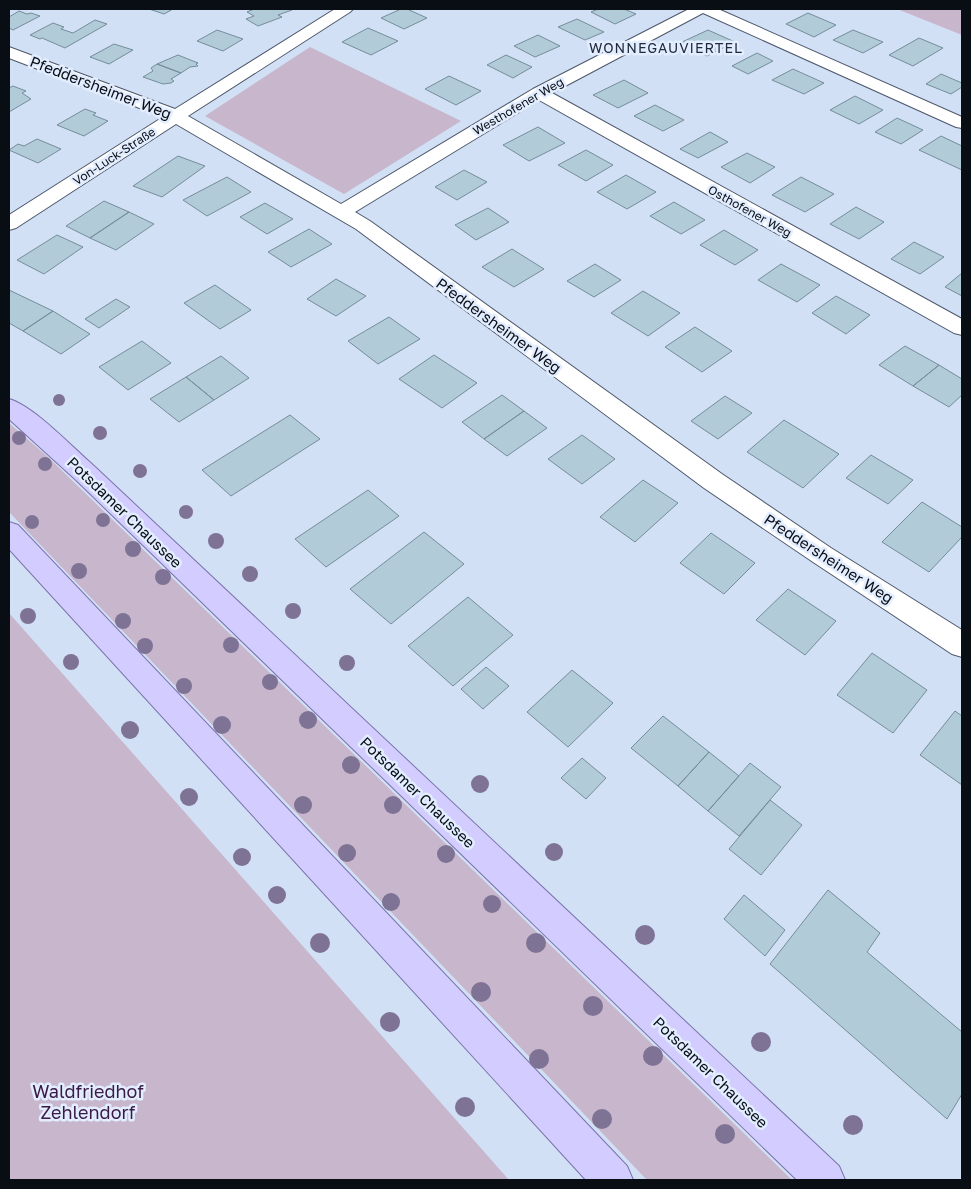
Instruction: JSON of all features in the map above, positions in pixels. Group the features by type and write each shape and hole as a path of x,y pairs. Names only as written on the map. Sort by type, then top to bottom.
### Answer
{"main road":[{"name":"Potsdamer Chaussee","path":"9,407 38,430 84,473 824,1180"},
{"path":"9,532 613,1180"}],"street":[{"name":"Von-Luck-Straße","path":"9,224 343,9"},
{"name":"Westhofener Weg","path":"342,212 538,93 700,9"},
{"path":"706,9 962,123"},
{"name":"Pfeddersheimer Weg","path":"9,52 152,105 176,116 342,212 371,231 713,481 822,555 962,645"},
{"name":"Osthofener Weg","path":"538,93 962,328"}],"green space":[{"path":"897,9 962,9 962,35"},
{"path":"310,47 461,121 344,194 205,116"},
{"path":"9,423 48,457 792,1180 647,1180 9,512"},
{"name":"Waldfriedhof Zehlendorf","path":"9,613 509,1180 9,1180"}],"building":[{"path":"149,9 173,9 164,14"},
{"path":"254,9 292,10 278,15 282,17 258,26 246,19 254,16 247,12"},
{"path":"401,9 407,9 427,18 404,29 381,18"},
{"path":"598,9 624,9 636,14 615,24 591,12"},
{"path":"19,11 40,16 13,30 9,28 9,17"},
{"path":"808,13 836,25 814,37 786,24"},
{"path":"577,19 604,32 585,40 558,27"},
{"path":"95,20 107,24 65,48 30,35 53,23 64,27 61,29 73,33"},
{"path":"368,28 398,41 371,55 342,42"},
{"path":"217,30 243,39 223,51 197,41"},
{"path":"708,30 735,42 707,56 680,43"},
{"path":"853,30 883,42 863,53 833,40"},
{"path":"538,35 560,46 535,57 514,46"},
{"path":"919,38 943,48 913,66 889,55"},
{"path":"114,44 133,50 109,64 90,57"},
{"path":"757,53 773,61 748,74 732,66"},
{"path":"178,55 198,63 196,64 198,66 190,67 181,73 157,64"},
{"path":"506,55 532,67 513,78 487,65"},
{"path":"157,64 181,73 171,79 174,81 171,83 163,84 143,77 153,71 151,68"},
{"path":"793,69 824,83 804,94 772,80"},
{"path":"941,74 962,83 962,87 951,94 926,84"},
{"path":"449,76 481,91 456,105 425,89"},
{"path":"624,80 648,93 618,108 593,95"},
{"path":"13,86 26,91 22,93 31,99 9,112 9,88"},
{"path":"855,96 883,110 859,124 830,110"},
{"path":"655,105 684,120 663,131 634,116"},
{"path":"85,109 96,113 93,115 108,121 84,136 57,125"},
{"path":"897,118 923,130 901,144 875,132"},
{"path":"538,127 565,143 529,161 503,145"},
{"path":"710,132 728,142 698,158 680,149"},
{"path":"941,136 962,146 962,170 919,150"},
{"path":"37,139 61,149 38,163 9,150 18,144 24,146"},
{"path":"586,150 613,165 586,181 558,165"},
{"path":"747,153 775,167 750,183 721,167"},
{"path":"178,156 205,166 162,197 133,186"},
{"path":"464,170 487,182 457,200 435,187"},
{"path":"626,175 656,192 627,209 597,192"},
{"path":"227,177 251,192 207,216 183,200"},
{"path":"801,177 834,194 805,212 772,195"},
{"path":"104,201 129,212 90,238 66,226"},
{"path":"674,202 705,220 681,234 650,216"},
{"path":"265,203 293,219 267,234 240,217"},
{"path":"856,207 884,222 859,239 830,224"},
{"path":"488,208 509,222 476,240 455,225"},
{"path":"129,212 154,224 116,250 90,238"},
{"path":"309,229 332,244 291,267 268,252"},
{"path":"724,230 758,250 735,265 700,245"},
{"path":"57,235 83,247 44,274 17,260"},
{"path":"914,242 944,257 920,274 891,259"},
{"path":"512,249 544,269 514,287 482,267"},
{"path":"595,264 621,280 594,297 567,281"},
{"path":"781,264 820,285 797,302 758,280"},
{"path":"962,273 962,296 945,287"},
{"path":"336,279 366,296 336,316 307,299"},
{"path":"215,285 251,310 220,329 184,303"},
{"path":"9,290 53,311 23,331 9,323"},
{"path":"643,291 680,313 648,336 611,313"},
{"path":"836,296 870,315 846,334 812,313"},
{"path":"116,299 130,307 99,328 85,319"},
{"path":"53,311 90,334 61,354 23,331"},
{"path":"389,317 420,339 378,364 348,341"},
{"path":"695,327 732,351 702,372 665,347"},
{"path":"142,341 171,363 128,390 99,367"},
{"path":"905,346 939,365 913,386 879,365"},
{"path":"434,355 477,383 442,408 399,379"},
{"path":"221,356 249,378 214,400 186,377"},
{"path":"939,365 962,379 962,395 949,407 913,386"},
{"path":"186,377 214,400 179,422 150,399"},
{"path":"502,395 524,411 484,439 462,422"},
{"path":"725,396 752,413 718,439 691,421"},
{"path":"524,411 547,428 507,456 484,439"},
{"path":"290,415 320,439 231,496 202,470"},
{"path":"784,420 839,454 803,488 747,452"},
{"path":"582,435 615,459 582,484 548,459"},
{"path":"871,455 913,480 888,504 846,478"},
{"path":"643,480 678,503 635,542 600,517"},
{"path":"368,490 399,516 326,567 295,539"},
{"path":"922,502 962,527 962,537 929,572 882,542"},
{"path":"424,532 464,564 391,624 350,589"},
{"path":"711,533 755,563 724,594 680,563"},
{"path":"788,589 836,621 805,655 756,620"},
{"path":"468,597 513,635 453,686 408,646"},
{"path":"872,653 927,690 893,733 837,695"},
{"path":"486,667 509,686 483,709 461,689"},
{"path":"572,670 613,703 568,747 527,712"},
{"path":"955,711 962,716 962,785 920,755"},
{"path":"663,716 709,752 678,786 631,748"},
{"path":"709,752 739,776 708,811 678,786"},
{"path":"582,758 606,778 586,799 561,778"},
{"path":"750,763 781,787 739,836 708,811"},
{"path":"770,800 802,825 761,875 729,849"},
{"path":"828,890 880,933 867,952 962,1032 962,1094 947,1119 770,964"},
{"path":"744,895 785,930 765,956 724,919"}],"district":[{"name":"WONNEGAUVIERTEL","path":"666,47"}]}
